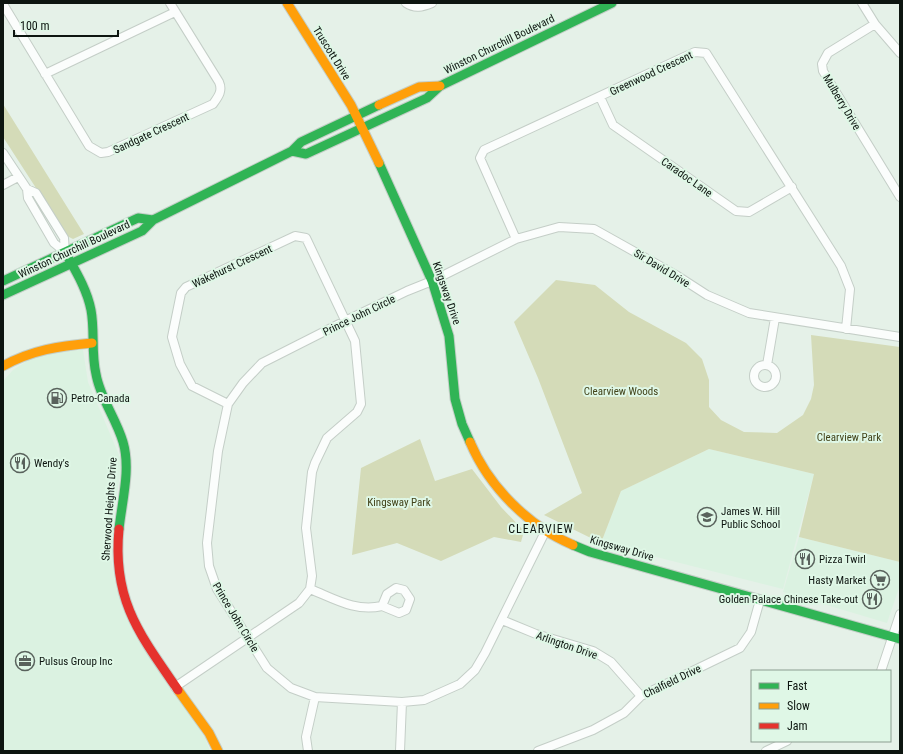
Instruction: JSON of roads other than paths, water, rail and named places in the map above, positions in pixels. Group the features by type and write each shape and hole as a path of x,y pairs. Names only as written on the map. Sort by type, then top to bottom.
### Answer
{"street":[{"name":"Sandgate Crescent","path":"3,4 89,146 101,153 108,152 212,104 220,94 221,87 170,3"},
{"name":"Truscott Drive","path":"287,3 351,105 362,129"},
{"path":"406,3 415,7 423,7 432,3"},
{"name":"Winston Churchill Boulevard","path":"292,151 306,154 362,129 427,98 440,86 612,3"},
{"path":"862,3 875,24 900,53"},
{"path":"45,74 175,12"},
{"name":"Mulberry Drive","path":"875,24 828,53 822,64 823,71 900,197"},
{"name":"Greenwood Crescent","path":"516,239 480,158 484,150 695,52 706,53 841,266 850,289 846,329"},
{"name":"Winston Churchill Boulevard","path":"3,295 142,231 153,220 292,151 301,142 420,87 440,86"},
{"name":"Caradoc Lane","path":"600,97 613,125 736,211 749,212 792,187"},
{"name":"Kingsway Drive","path":"362,129 401,210 432,281 449,336 455,398 462,424 482,465 508,500 545,532 590,552 896,638"},
{"path":"3,153 27,189 28,198 54,243 66,252"},
{"path":"3,185 18,177"},
{"name":"Winston Churchill Boulevard","path":"3,281 138,218 153,220"},
{"name":"Sir David Drive","path":"432,281 516,239 559,227 594,229 676,275 707,295 749,313 900,337"},
{"name":"Wakehurst Crescent","path":"228,404 192,386 180,364 172,337 182,293 186,287 295,236 306,238 347,320"},
{"name":"Sherwood Heights Drive","path":"66,252 91,309 92,343 96,375 101,390 117,422 124,444 126,466 116,547 123,596 134,624 175,686 209,733 218,751"},
{"name":"Prince John Circle","path":"432,281 407,291 262,363 242,384 228,404 218,451 207,543 209,566 217,589 267,668 291,688 315,698 402,702 424,700 460,684 475,670 502,620 545,532"},
{"path":"767,365 775,318"},
{"path":"175,686 299,603 310,589 312,576 306,528 312,472 327,438 357,412 361,404 355,341 347,320"},
{"path":"3,366 20,356 39,349 92,343"},
{"path":"310,589 356,607 366,609 382,606"},
{"name":"Chalfield Drive","path":"538,751 593,730 624,713 641,696 740,648 751,632 760,600"},
{"path":"881,670 896,638 900,614"},
{"name":"Arlington Drive","path":"502,620 536,634 593,652 611,662 641,696"},
{"path":"308,751 306,737 315,698"},
{"path":"400,751 402,702"},
{"path":"766,751 785,742"}],"place":[{"name":"Petro-Canada","path":"57,398"},
{"name":"Wendy's","path":"20,463"},
{"name":"James W. Hill Public School","path":"707,517"},
{"name":"Pizza Twirl","path":"805,559"},
{"name":"Hasty Market","path":"880,580"},
{"name":"Golden Palace Chinese Take-out","path":"872,599"},
{"name":"Pulsus Group Inc","path":"25,661"}],"district":[{"name":"CLEARVIEW","path":"541,529"}],"park label":[{"name":"Clearview Woods","path":"621,391"},
{"name":"Clearview Park","path":"849,437"},
{"name":"Kingsway Park","path":"399,502"}]}
